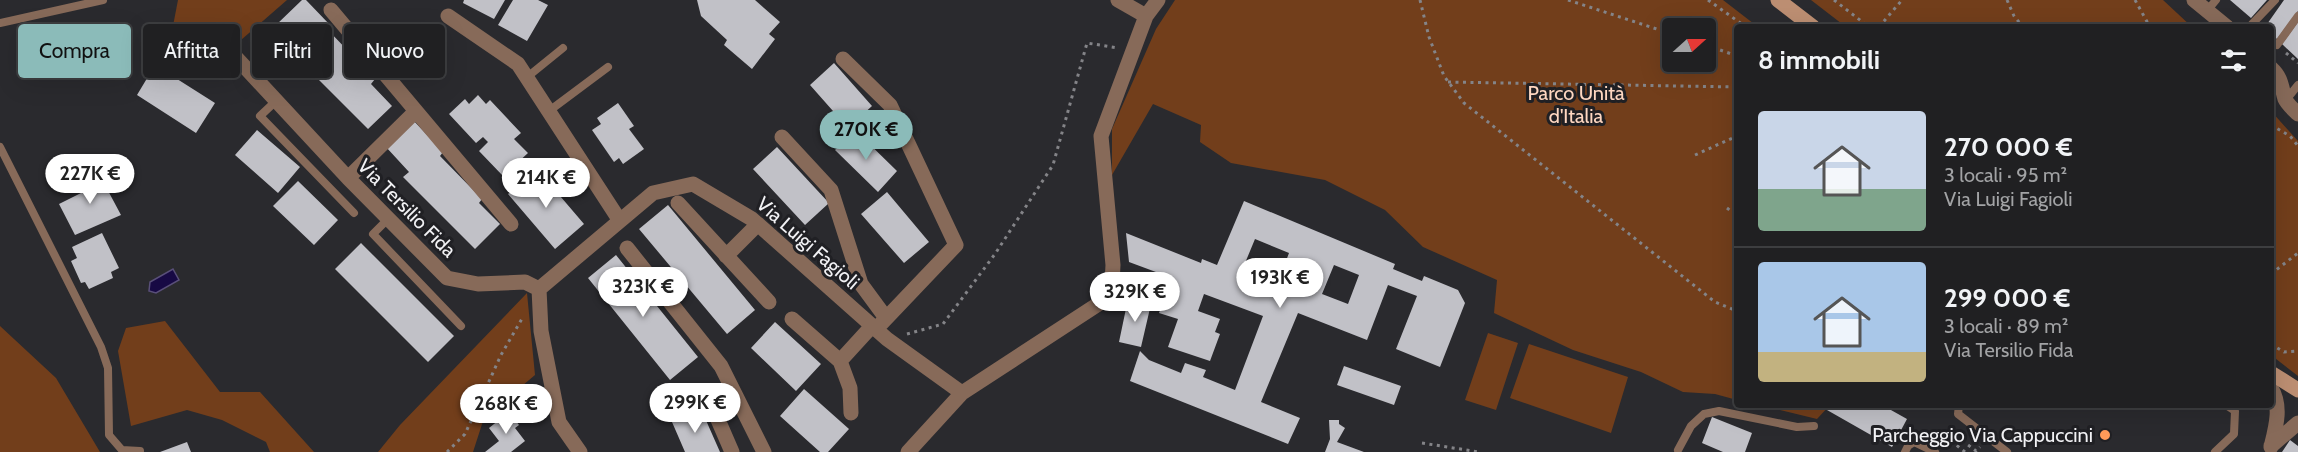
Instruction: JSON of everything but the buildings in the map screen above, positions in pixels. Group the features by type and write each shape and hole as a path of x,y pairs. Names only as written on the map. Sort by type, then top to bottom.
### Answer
{"main road":[{"path":"1778,0 1809,24"},
{"path":"2274,375 2293,387 2298,399"}],"street":[{"path":"1118,0 1146,16"},
{"path":"908,452 962,393 1103,301 1112,284 1113,265 1101,136 1146,16 1158,0"},
{"path":"2194,0 2223,24"},
{"path":"331,10 511,224"},
{"path":"448,16 518,64 620,221"},
{"path":"840,361 880,328 956,245 890,105 843,59"},
{"name":"Via Tersilio Fida","path":"240,62 348,178 447,278 478,284 525,282 539,289"},
{"path":"2274,71 2279,76 2285,101 2298,114"},
{"path":"348,178 416,111"},
{"path":"782,137 831,190 861,284 880,328"},
{"name":"Via Luigi Fagioli","path":"539,289 653,193 693,184 758,224 880,328 962,393"},
{"path":"678,203 769,302"},
{"path":"726,256 758,224"},
{"path":"627,248 721,366 764,452"},
{"path":"539,289 541,331 559,422 580,452"},
{"path":"792,319 840,361 850,388 851,413"},
{"path":"2271,447 2277,418 2274,396"},
{"path":"709,399 732,452"},
{"path":"2271,447 2298,423"},
{"path":"725,435 750,424"},
{"path":"2271,447 2298,439"}],"lane":[{"path":"0,23 103,0"},
{"path":"2206,12 2216,0"},
{"path":"2252,24 2275,0"},
{"path":"2277,45 2298,16"},
{"path":"526,78 563,48"},
{"path":"549,111 608,67"},
{"path":"2285,101 2298,85"},
{"path":"276,101 260,116 354,213"},
{"path":"0,147 101,346 108,368 110,435 123,450 140,451"},
{"path":"388,219 373,234 461,326"},
{"path":"1959,408 1958,414 2007,452"},
{"path":"2215,452 2234,434 2235,411 2230,408"},
{"path":"1678,450 1691,426 1704,414 1719,411 1797,427 1814,426"},
{"path":"1905,452 1914,442 1935,452"}],"path":[{"path":"1420,0 1429,37 1448,82 1464,103 1715,302 1734,310"},
{"path":"1569,0 1662,31"},
{"path":"1708,0 1742,24"},
{"path":"1834,0 1865,24"},
{"path":"1882,24 1902,0"},
{"path":"2007,0 2014,16 2021,24"},
{"path":"2135,0 2148,24"},
{"path":"880,328 943,324 995,254 1053,165 1087,43 1135,50"},
{"path":"1716,49 1734,55"},
{"path":"1448,82 1734,87"},
{"path":"2274,127 2290,136 2298,146"},
{"path":"1695,155 1734,137"},
{"path":"1727,208 1734,214"},
{"path":"2274,272 2298,253"},
{"path":"447,452 465,434 501,355 539,289"},
{"path":"2274,346 2284,352 2298,351"},
{"path":"1965,452 1955,444 1960,439 1977,452 1981,446"},
{"path":"1422,443 1479,452"}],"green space":[{"path":"178,0 287,0 259,24 252,24 252,30 240,41 240,24 173,24"},
{"name":"Parco Unità d'Italia","path":"1175,0 1723,0 1754,24 1734,24 1734,399 1715,394 1683,392 1641,372 1573,350 1494,313 1497,280 1423,247 1385,210 1325,180 1231,163 1200,142 1201,125 1153,104 1112,175 1112,129 1156,29"},
{"path":"1811,0 2163,0 2189,24 1842,24"},
{"path":"2274,114 2298,141 2298,376 2274,357"},
{"path":"527,293 535,375 484,418 473,452 378,452 400,425"},
{"path":"165,321 220,392 260,392 314,452 270,452 266,442 222,420 187,410 131,426 118,351 126,328"},
{"path":"0,326 56,378 100,452 0,452"},
{"path":"1488,333 1518,343 1496,410 1465,400"},
{"path":"1529,344 1628,377 1611,433 1510,398"},
{"path":"1771,408 1827,408 1817,419"}],"shaded area":[{"path":"173,269 179,280 156,293 149,291 150,282"}],"place":[{"name":"Parcheggio Via Cappuccini","path":"2105,435"}]}
